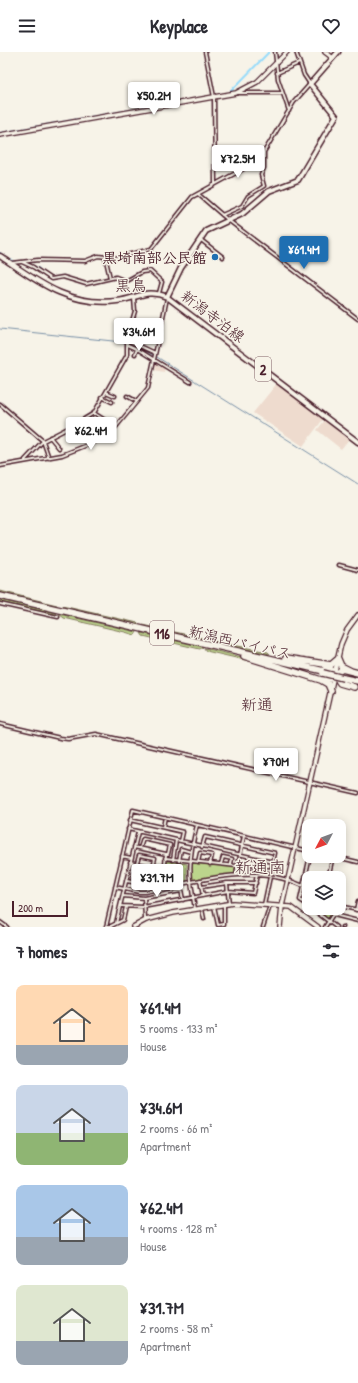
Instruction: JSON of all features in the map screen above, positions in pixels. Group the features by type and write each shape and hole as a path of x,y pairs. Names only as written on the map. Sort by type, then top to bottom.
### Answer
{"highway":[{"name":"新潟西バイパス","path":"0,597 238,652 323,675 358,680"},
{"path":"238,652 331,665 338,659 342,667 351,671"},
{"path":"316,663 327,666 340,683 356,688"},
{"path":"323,675 328,680 342,669 358,673"},
{"path":"323,675 331,691 338,684 356,688"}],"main road":[{"path":"168,297 179,271 206,231 242,214 269,191 298,180 336,114 310,84 338,52"},
{"name":"2","path":"0,256 46,287 75,298 110,302 119,301 133,296 158,293 168,297"},
{"name":"新潟寺泊線","path":"168,297 358,442"}],"street":[{"path":"205,52 214,97 215,184"},
{"path":"275,52 281,93 289,111"},
{"path":"236,93 250,86 287,52"},
{"path":"11,263 40,260 85,261 98,256 115,258 151,249 192,197 243,169 264,152 301,93 310,84 299,63 296,52"},
{"path":"325,52 333,58"},
{"path":"277,73 299,63"},
{"path":"0,135 236,93 281,93"},
{"path":"222,215 242,206 248,196 264,186 261,175 264,168 264,152"},
{"path":"198,194 228,220 358,319"},
{"path":"200,240 223,257"},
{"path":"105,256 110,278"},
{"path":"21,262 33,267 50,279 63,278 86,284 116,277 126,281 142,272 150,271 162,282 158,293"},
{"path":"25,461 49,436 85,419 94,412 127,355 128,340 135,312 133,296"},
{"path":"0,466 49,458 90,444 116,427 148,388 168,297"},
{"path":"128,340 155,354"},
{"path":"128,345 154,359 190,382"},
{"path":"135,354 137,349"},
{"path":"106,392 115,396"},
{"path":"127,396 136,402"},
{"path":"102,397 112,402"},
{"path":"0,404 43,441 49,458"},
{"path":"94,412 116,427"},
{"path":"49,436 59,448"},
{"path":"339,565 358,570"},
{"path":"0,604 58,617"},
{"path":"280,927 282,906 338,659 347,630 358,615"},
{"path":"0,724 68,739 96,734 358,793"},
{"path":"126,907 123,920 106,926 133,810 302,850"},
{"path":"163,827 165,817"},
{"path":"130,820 183,832 181,841"},
{"path":"196,909 190,882 190,862 192,844 197,825"},
{"path":"128,829 274,862"},
{"path":"116,923 138,832"},
{"path":"236,875 239,854 244,836"},
{"path":"202,846 205,837 276,853 264,905"},
{"path":"140,848 143,839 170,845 163,867 167,887"},
{"path":"173,860 176,840"},
{"path":"134,847 166,854"},
{"path":"179,861 181,849 191,852"},
{"path":"198,862 200,853 212,855 210,864"},
{"path":"139,854 155,858 153,867 154,877 133,877 136,863 139,854"},
{"path":"122,856 131,858"},
{"path":"221,864 222,857 232,859 231,864"},
{"path":"165,858 179,861 210,864 231,864 272,870"},
{"path":"346,859 358,862"},
{"path":"130,862 146,866 163,867"},
{"path":"142,878 146,866"},
{"path":"115,887 139,892 200,880 236,875 257,875 270,877 302,885"},
{"path":"121,906 143,907 228,891 253,893 257,875"},
{"path":"126,881 145,884 165,880"},
{"path":"200,880 203,896"},
{"path":"201,887 227,883 256,883"},
{"path":"227,883 229,904"},
{"path":"180,884 183,900"},
{"path":"123,896 144,898 181,891"},
{"path":"144,898 143,907 146,920"},
{"path":"346,908 357,910 358,902"},
{"path":"214,906 218,925 224,924 224,904"},
{"path":"133,927 146,920 196,909 229,904 282,906 294,909 318,927"},
{"path":"263,927 270,906"},
{"path":"202,908 204,919"},
{"path":"321,915 336,927"},
{"path":"326,927 334,915 358,921"},
{"path":"0,922 7,927"}],"shaded area":[{"path":"155,362 158,363 158,367 165,367 164,372 154,370 156,367 154,364"},
{"path":"278,382 324,418 303,446 253,413"},
{"path":"326,419 350,438 341,449 317,430"}],"green space":[{"path":"0,591 57,605 58,607 0,594"},
{"path":"0,600 57,613 54,615 0,603"},
{"path":"62,606 138,623 139,625 61,608"},
{"path":"59,614 137,632 135,635 64,618"},
{"path":"143,625 202,638 204,641 143,627"},
{"path":"141,633 203,647 200,649 143,636"},
{"path":"208,640 268,652 270,654 206,641"},
{"path":"204,648 258,661 266,665 206,651"},
{"path":"166,861 187,864 187,881 169,886 165,870"},
{"path":"192,863 235,867 235,874 192,880"},
{"path":"322,915 332,915 329,920"}],"waterway":[{"path":"229,93 269,52"},
{"path":"0,133 164,104"},
{"path":"0,253 9,260 18,262"},
{"path":"25,262 39,269"},
{"path":"0,329 131,344 157,357 358,484"}],"place":[{"name":"黒埼南部公民館","path":"215,257"}],"district":[{"name":"黒鳥","path":"131,285"},
{"name":"新通","path":"257,704"},
{"name":"新通南","path":"260,866"}]}
